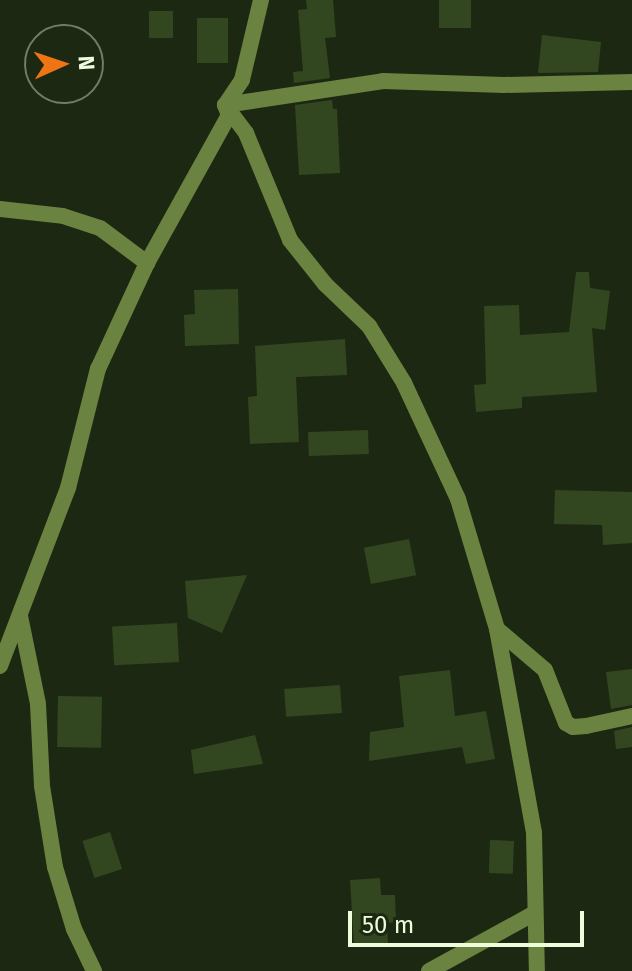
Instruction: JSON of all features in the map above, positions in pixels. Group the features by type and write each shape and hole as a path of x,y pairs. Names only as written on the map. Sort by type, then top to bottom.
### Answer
{"street":[{"path":"225,105 242,80 261,0"},
{"path":"225,105 383,81 504,85 632,82"},
{"path":"0,666 68,488 98,369 147,263 229,115 225,105"},
{"path":"225,105 246,133 290,240 325,284 369,326 404,383 458,499 497,629 534,833 533,914 537,971"},
{"path":"0,209 63,216 100,228 147,263"},
{"path":"20,614 38,704 42,786 55,867 74,929 94,971"},
{"path":"497,629 545,670 566,723 573,727 586,726 632,716"},
{"path":"429,971 533,914"}],"building":[{"path":"306,0 333,0 336,37 325,38 330,78 294,83 293,72 303,71 298,10 307,9"},
{"path":"439,0 471,0 471,28 439,28"},
{"path":"149,11 173,11 173,38 149,38"},
{"path":"197,18 228,18 228,63 197,63"},
{"path":"542,35 601,42 598,72 538,73"},
{"path":"332,100 333,109 337,109 340,173 299,175 295,105"},
{"path":"576,272 589,272 590,288 610,291 605,330 592,328 597,392 522,397 522,408 476,412 474,385 486,384 484,306 519,305 520,335 569,332"},
{"path":"238,289 239,344 185,346 184,315 195,314 194,290"},
{"path":"345,339 347,375 296,377 299,442 250,444 248,397 257,396 255,346"},
{"path":"368,430 369,454 309,456 308,432"},
{"path":"555,490 632,492 632,543 603,545 602,525 554,524"},
{"path":"409,539 416,575 371,584 364,548"},
{"path":"247,575 222,633 188,618 185,581"},
{"path":"177,623 179,662 114,665 112,626"},
{"path":"632,669 632,705 611,709 606,672"},
{"path":"450,670 455,716 486,711 495,759 466,764 462,747 369,761 370,732 404,727 399,676"},
{"path":"340,685 342,713 286,717 284,689"},
{"path":"58,696 102,697 101,748 57,747"},
{"path":"632,727 632,747 616,749 614,731"},
{"path":"255,735 263,764 194,774 191,750"},
{"path":"110,832 122,869 94,878 82,841"},
{"path":"490,840 514,841 513,874 489,873"},
{"path":"380,878 381,895 395,895 396,922 387,923 388,944 354,946 350,880"}]}
